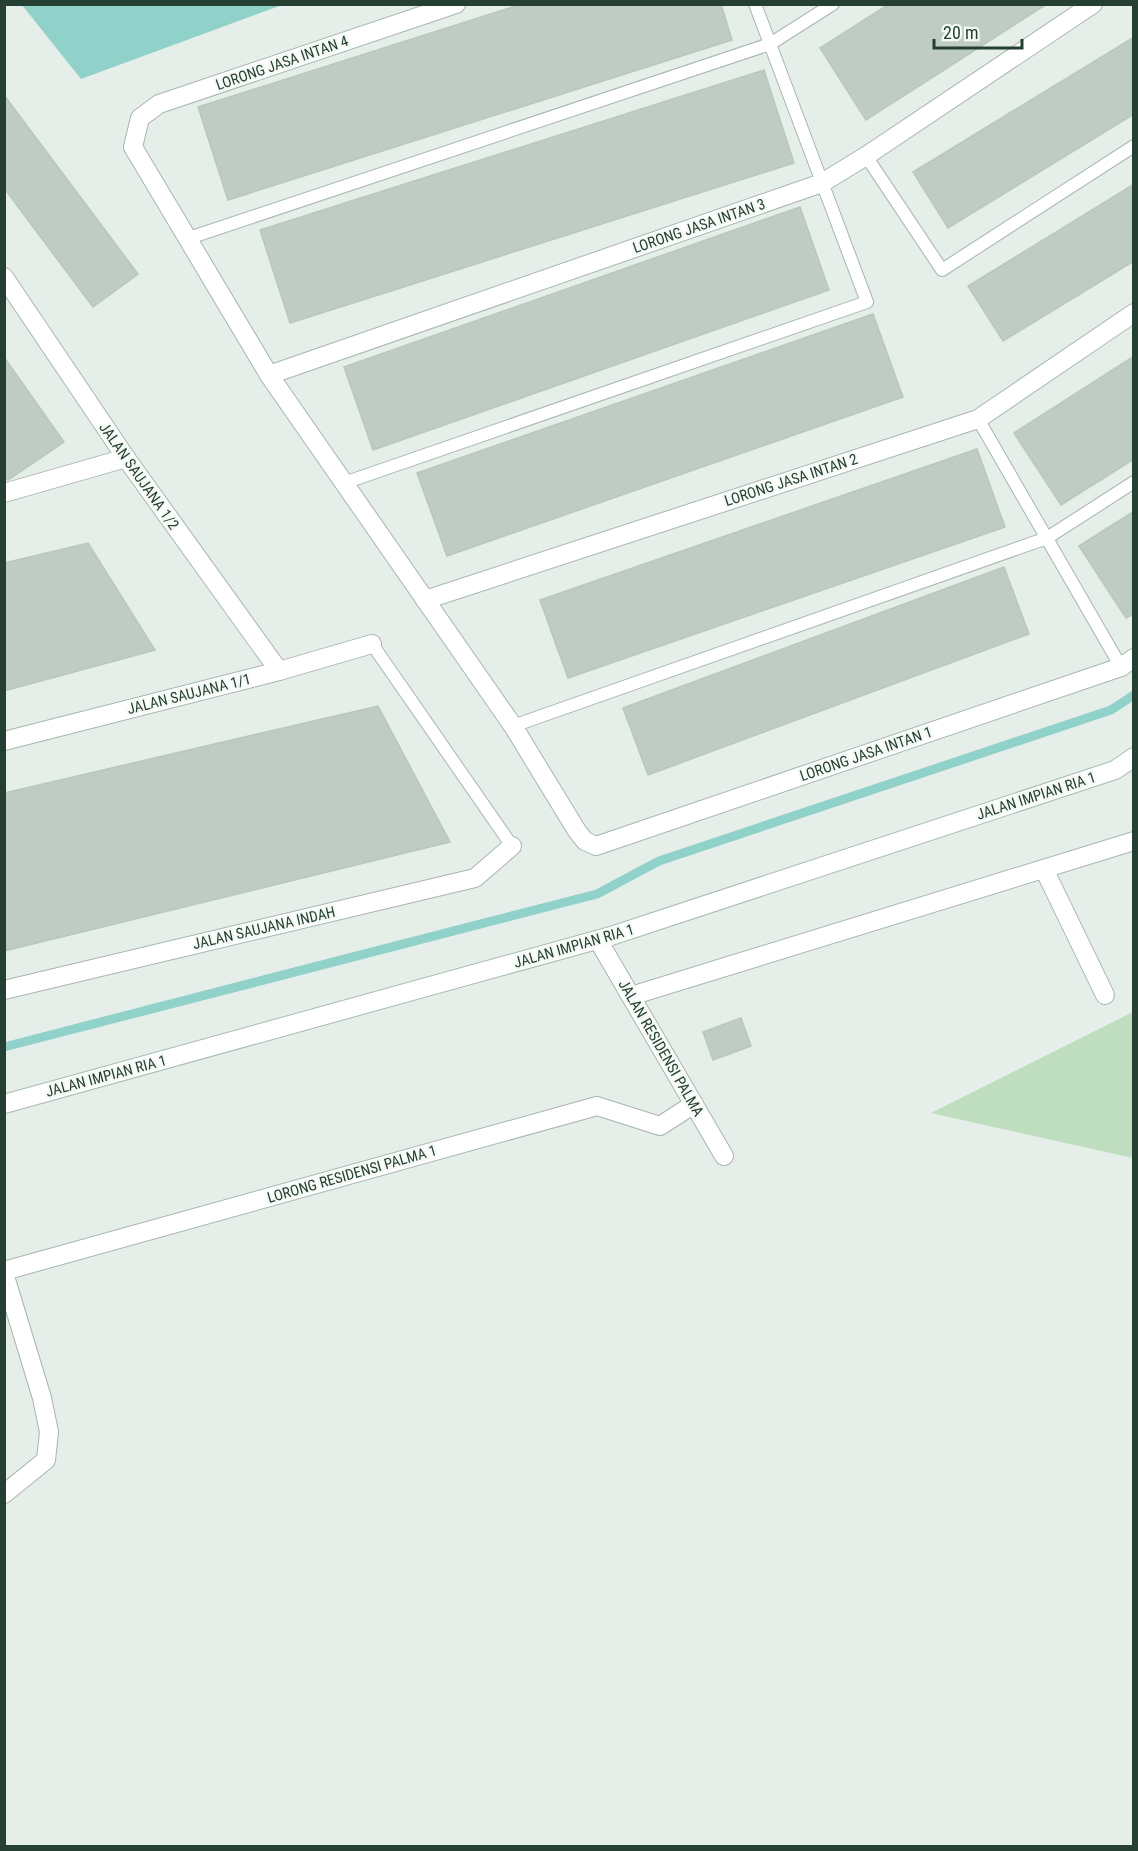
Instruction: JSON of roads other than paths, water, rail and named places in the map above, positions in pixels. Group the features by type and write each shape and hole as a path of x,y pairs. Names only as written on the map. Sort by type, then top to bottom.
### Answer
{"street":[{"name":"LORONG JASA INTAN 4","path":"189,238 133,147 140,118 159,104 456,4"},
{"name":"LORONG JASA INTAN 3","path":"269,375 822,183 1093,4"},
{"path":"189,238 269,375 513,726"},
{"name":"JALAN SAUJANA 1/2","path":"4,277 126,458 279,671"},
{"name":"LORONG JASA INTAN 2","path":"426,600 978,419 1134,313"},
{"path":"4,493 126,458"},
{"name":"JALAN SAUJANA 1/1","path":"4,741 279,671 372,644"},
{"name":"LORONG JASA INTAN 1","path":"513,726 577,831 585,841 596,846 1127,663"},
{"name":"JALAN IMPIAN RIA 1","path":"4,1104 598,940 1115,770 1134,757"},
{"path":"631,996 1134,841"},
{"name":"JALAN SAUJANA INDAH","path":"4,990 475,878 512,846"},
{"path":"1044,869 1105,995"},
{"name":"JALAN RESIDENSI PALMA","path":"598,940 724,1156"},
{"name":"LORONG RESIDENSI PALMA 1","path":"4,1272 597,1106 660,1126 694,1104"},
{"path":"4,1272 42,1398 49,1432 46,1460 4,1494"}],"lane":[{"path":"344,483 867,302 756,4"},
{"path":"189,238 770,44 833,4"},
{"path":"866,156 942,270 1134,146"},
{"path":"978,419 1047,538 1127,663"},
{"path":"513,726 1047,538 1134,482"},
{"path":"372,644 512,846"}],"water":[{"path":"22,5 282,5 81,79"}],"waterway":[{"path":"4,1047 597,894 659,861 1111,710 1134,695"}]}
